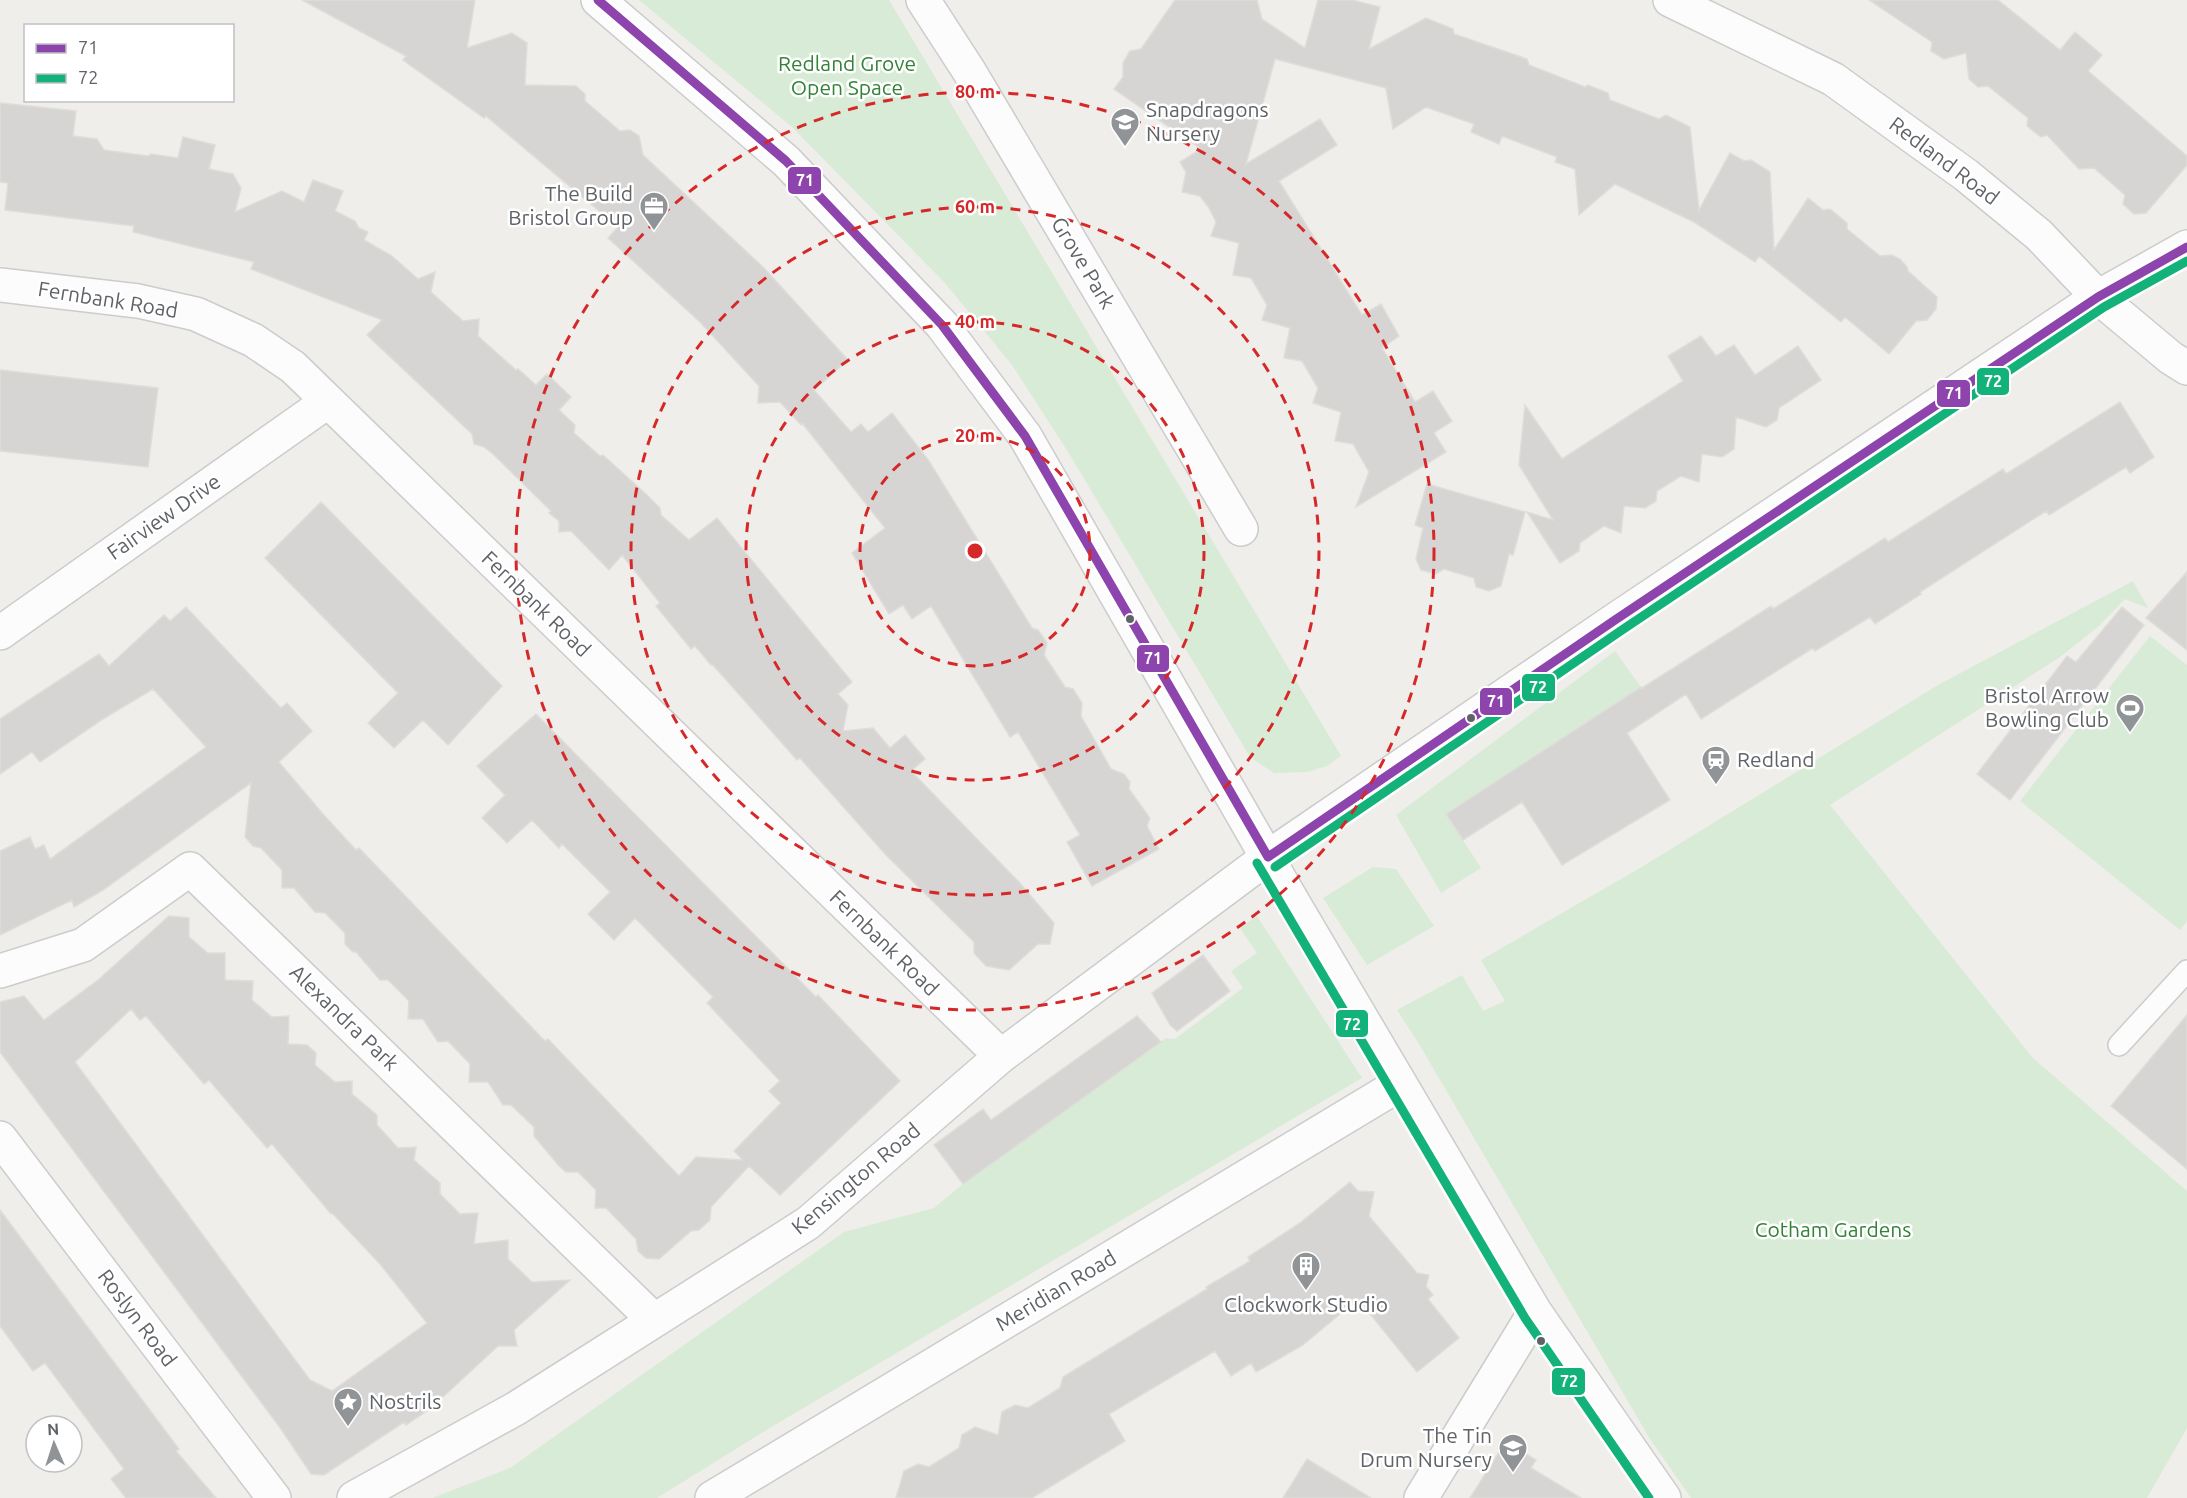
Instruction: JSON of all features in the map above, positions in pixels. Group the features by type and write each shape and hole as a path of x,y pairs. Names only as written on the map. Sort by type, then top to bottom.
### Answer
{"street":[{"path":"598,0 786,161 942,325 1025,436 1293,904 1536,1312 1664,1498"},
{"name":"Grove Park","path":"922,0 969,71 1241,529"},
{"name":"Redland Road","path":"1670,0 1833,79 1966,175 2039,235 2098,297 2171,358 2187,368"},
{"name":"Kensington Road","path":"354,1498 515,1409 808,1223 1001,1056 1268,857 2098,297 2187,247"},
{"name":"Fernbank Road","path":"0,285 138,301 196,314 253,340 293,367 1001,1056"},
{"name":"Fairview Drive","path":"0,633 327,402"},
{"name":"Alexandra Park","path":"0,971 84,945 190,869 654,1320"},
{"name":"Meridian Road","path":"712,1498 1400,1084"},
{"name":"Roslyn Road","path":"0,1138 273,1498"},
{"path":"1421,1498 1536,1312"}],"lane":[{"path":"2119,1045 2187,971"}],"green space":[{"name":"Redland Grove Open Space","path":"639,0 889,0 1341,756 1327,766 1307,772 1274,773 1250,757 1070,455 1012,365 945,283 792,127"},
{"name":"Cotham Gardens","path":"2133,581 2148,608 2125,599 2099,626 2060,657 1830,805 2033,1058 2187,1191 2187,1428 2147,1498 1691,1498 1650,1439 1397,1010 1462,975 1483,1011 1505,1001 1481,960 1640,868 1938,685"},
{"name":"Bristol Arrow Bowling Club","path":"2150,636 2187,665 2187,921 2180,930 2020,801"},
{"path":"1615,651 1641,687 1446,814 1481,868 1441,893 1396,815"},
{"path":"1373,867 1396,869 1434,926 1367,965 1323,898"},
{"path":"1257,916 1362,1078 773,1426 657,1498 432,1498 510,1468 844,1232 934,1208 1012,1148 1166,1038 1175,1039 1243,988 1231,971 1257,953 1240,928"}],"building":[{"path":"302,0 475,0 467,48 512,33 527,43 525,85 576,86 585,94 585,101 620,131 630,130 639,136 643,155 764,268 848,360 814,390 851,432 861,424 868,432 892,413 929,461 1032,628 1038,630 1047,643 1044,655 1065,687 1073,689 1082,703 1081,716 1111,769 1124,774 1130,782 1129,789 1150,818 1147,826 1159,849 1092,886 1067,842 1080,835 1018,732 1010,737 931,606 912,619 903,605 889,614 852,553 885,528 802,423 801,425 780,402 758,403 759,386 700,322 608,238 618,227 486,116 484,118 403,60 406,56"},
{"path":"1175,0 1257,0 1262,19 1305,48 1318,0 1352,0 1380,7 1369,49 1426,18 1453,29 1454,34 1527,59 1529,65 1585,87 1588,85 1608,93 1610,100 1659,119 1666,115 1690,127 1699,210 1730,153 1744,161 1751,160 1770,172 1774,250 1808,198 1823,210 1830,209 1847,223 1847,229 1880,256 1892,255 1900,259 1908,271 1937,297 1936,309 1927,320 1916,321 1889,354 1845,317 1841,322 1759,256 1755,262 1694,222 1615,184 1579,215 1575,169 1555,162 1557,157 1502,136 1499,144 1471,132 1474,124 1426,107 1393,129 1386,88 1275,59 1246,164 1320,119 1337,145 1279,181 1362,315 1381,304 1399,336 1382,348 1415,402 1433,391 1452,421 1434,433 1446,452 1356,507 1369,472 1353,444 1335,441 1341,412 1313,403 1318,388 1302,361 1284,358 1290,328 1262,320 1267,305 1251,278 1233,275 1239,243 1211,236 1216,222 1209,208 1200,196 1182,192 1186,172 1180,162 1201,149 1114,89 1123,77 1123,63 1130,51 1141,49"},
{"path":"1869,0 1998,0 2060,50 2075,32 2102,55 2088,71 2187,156 2187,165 2146,213 2134,214 2123,204 2125,195 2094,168 2079,169 2047,135 2041,137 2027,126 2028,118 1988,86 1978,87 1969,79 1966,53 1944,59 1931,51 1932,42"},
{"path":"0,103 76,111 73,136 97,139 104,150 178,158 183,137 215,145 209,169 233,174 241,188 235,212 282,191 304,202 313,180 343,191 335,211 355,221 359,228 368,232 364,240 392,256 418,279 435,272 431,292 463,321 479,319 478,336 516,370 518,369 536,385 547,374 571,397 559,410 575,425 574,433 600,456 603,455 647,495 660,508 661,515 689,540 717,518 852,682 838,694 848,705 843,731 873,728 890,748 905,735 925,759 911,771 1019,882 1054,923 1050,944 1038,944 1009,970 986,966 974,953 974,942 886,855 800,758 797,760 695,646 691,649 656,606 660,603 622,555 609,570 571,531 559,532 559,521 549,513 551,511 494,455 484,447 474,444 472,434 367,335 382,320 251,269 254,262 133,232 134,226 5,210 8,183 0,182"},
{"path":"1701,336 1716,356 1734,345 1755,375 1798,346 1821,380 1779,408 1777,420 1766,427 1736,417 1734,449 1722,457 1702,454 1699,482 1681,476 1657,491 1656,501 1645,508 1624,506 1621,533 1604,526 1580,543 1579,551 1560,563 1527,512 1553,520 1519,465 1525,405 1562,459 1683,381 1668,356"},
{"path":"0,370 158,388 148,467 0,451"},
{"path":"2120,402 2154,457 2130,473 2126,467 2049,515 2046,511 1920,592 1921,594 1875,624 1870,617 1815,651 1813,648 1701,719 1686,694 1627,733 1670,800 1562,865 1522,802 1463,840 1446,814 1641,687 1771,606 1773,609 1885,538 1888,542 2003,469 2006,474"},
{"path":"1427,484 1525,512 1513,555 1509,554 1501,586 1489,591 1476,587 1474,578 1444,569 1436,574 1421,570 1416,559 1423,528 1415,525"},
{"path":"321,502 502,686 448,745 423,720 394,748 368,723 398,693 265,558"},
{"path":"2187,572 2187,650 2146,618"},
{"path":"186,607 281,708 287,703 312,731 279,762 323,814 356,850 359,848 545,1041 548,1039 679,1176 696,1157 743,1160 734,1151 781,1103 769,1091 780,1081 707,1003 713,997 635,918 614,940 588,914 610,892 562,844 559,848 532,820 507,843 482,818 505,795 477,766 536,714 816,997 818,995 900,1081 780,1195 749,1166 711,1207 710,1220 699,1230 691,1231 659,1259 646,1258 638,1251 636,1239 606,1208 595,1208 596,1190 578,1172 566,1172 559,1166 534,1136 534,1127 511,1105 503,1105 488,1082 469,1082 470,1064 448,1041 438,1042 423,1019 408,1019 409,1001 388,980 380,980 356,952 345,944 345,933 325,913 315,912 294,888 282,888 282,870 261,848 253,846 245,837 251,783 103,890 74,907 72,900 0,935 0,851 30,837 35,849 44,845 50,859 206,747 153,689 103,719 40,762 32,752 0,774 0,719 99,654 109,666 164,615 170,621"},
{"path":"2122,607 2144,625 2010,800 1977,774 2067,656 2076,662"},
{"path":"169,916 189,918 189,937 208,953 225,953 225,980 253,981 252,1000 272,1017 289,1016 288,1044 307,1045 316,1053 315,1065 335,1082 352,1081 352,1094 377,1115 377,1125 398,1148 416,1147 414,1160 440,1183 440,1194 460,1214 478,1213 474,1244 508,1240 508,1259 532,1282 570,1280 514,1330 517,1346 498,1346 430,1409 406,1425 404,1422 324,1475 311,1474 281,1429 0,1052 0,1002 24,996 44,1020 98,980","holes":["131,1009 140,1020 146,1016 204,1084 209,1080 267,1148 272,1144 331,1214 380,1264 427,1323 332,1391 310,1380 75,1062"]},
{"path":"1203,955 1230,991 1177,1031 1170,1025 1152,993"},
{"path":"2187,1015 2187,1169 2111,1106"},
{"path":"1137,1016 1161,1042 963,1184 934,1145 983,1109 991,1120"},
{"path":"1350,1182 1358,1191 1374,1192 1369,1216 1417,1273 1429,1275 1426,1286 1433,1295 1428,1299 1459,1338 1417,1372 1358,1299 1303,1345 1256,1372 1251,1363 1231,1376 1215,1351 1109,1414 1125,1441 1032,1498 896,1498 904,1471 918,1464 929,1467 959,1448 962,1435 975,1427 998,1435 1002,1412 1015,1405 1028,1408 1060,1388 1063,1377 1250,1261 1248,1257 1300,1223"},
{"path":"0,1210 179,1449 176,1451 216,1498 126,1498 111,1479 124,1469 84,1414 45,1363 33,1371 0,1326"},
{"name":"The Tin Drum Nursery","path":"1506,1441 1536,1460 1531,1468 1581,1498 1470,1498"},
{"path":"1307,1459 1371,1498 1283,1498"}],"transit line":[{"name":"71","path":"598,0 786,161 942,325 1025,436 1268,857"},
{"name":"71","path":"1268,857 1615,620 2098,297 2187,247"},
{"name":"72","path":"1275,867 1622,630 2104,307 2187,261"},
{"name":"72","path":"1257,863 1525,1318 1649,1498"}],"place":[{"name":"Snapdragons Nursery","path":"1125,148"},
{"name":"The Build Bristol Group","path":"654,232"},
{"name":"Bristol Arrow Bowling Club","path":"2130,734"},
{"name":"Redland","path":"1716,786"},
{"name":"Clockwork Studio","path":"1306,1292"},
{"name":"Nostrils","path":"348,1428"},
{"name":"The Tin Drum Nursery","path":"1513,1474"}]}
